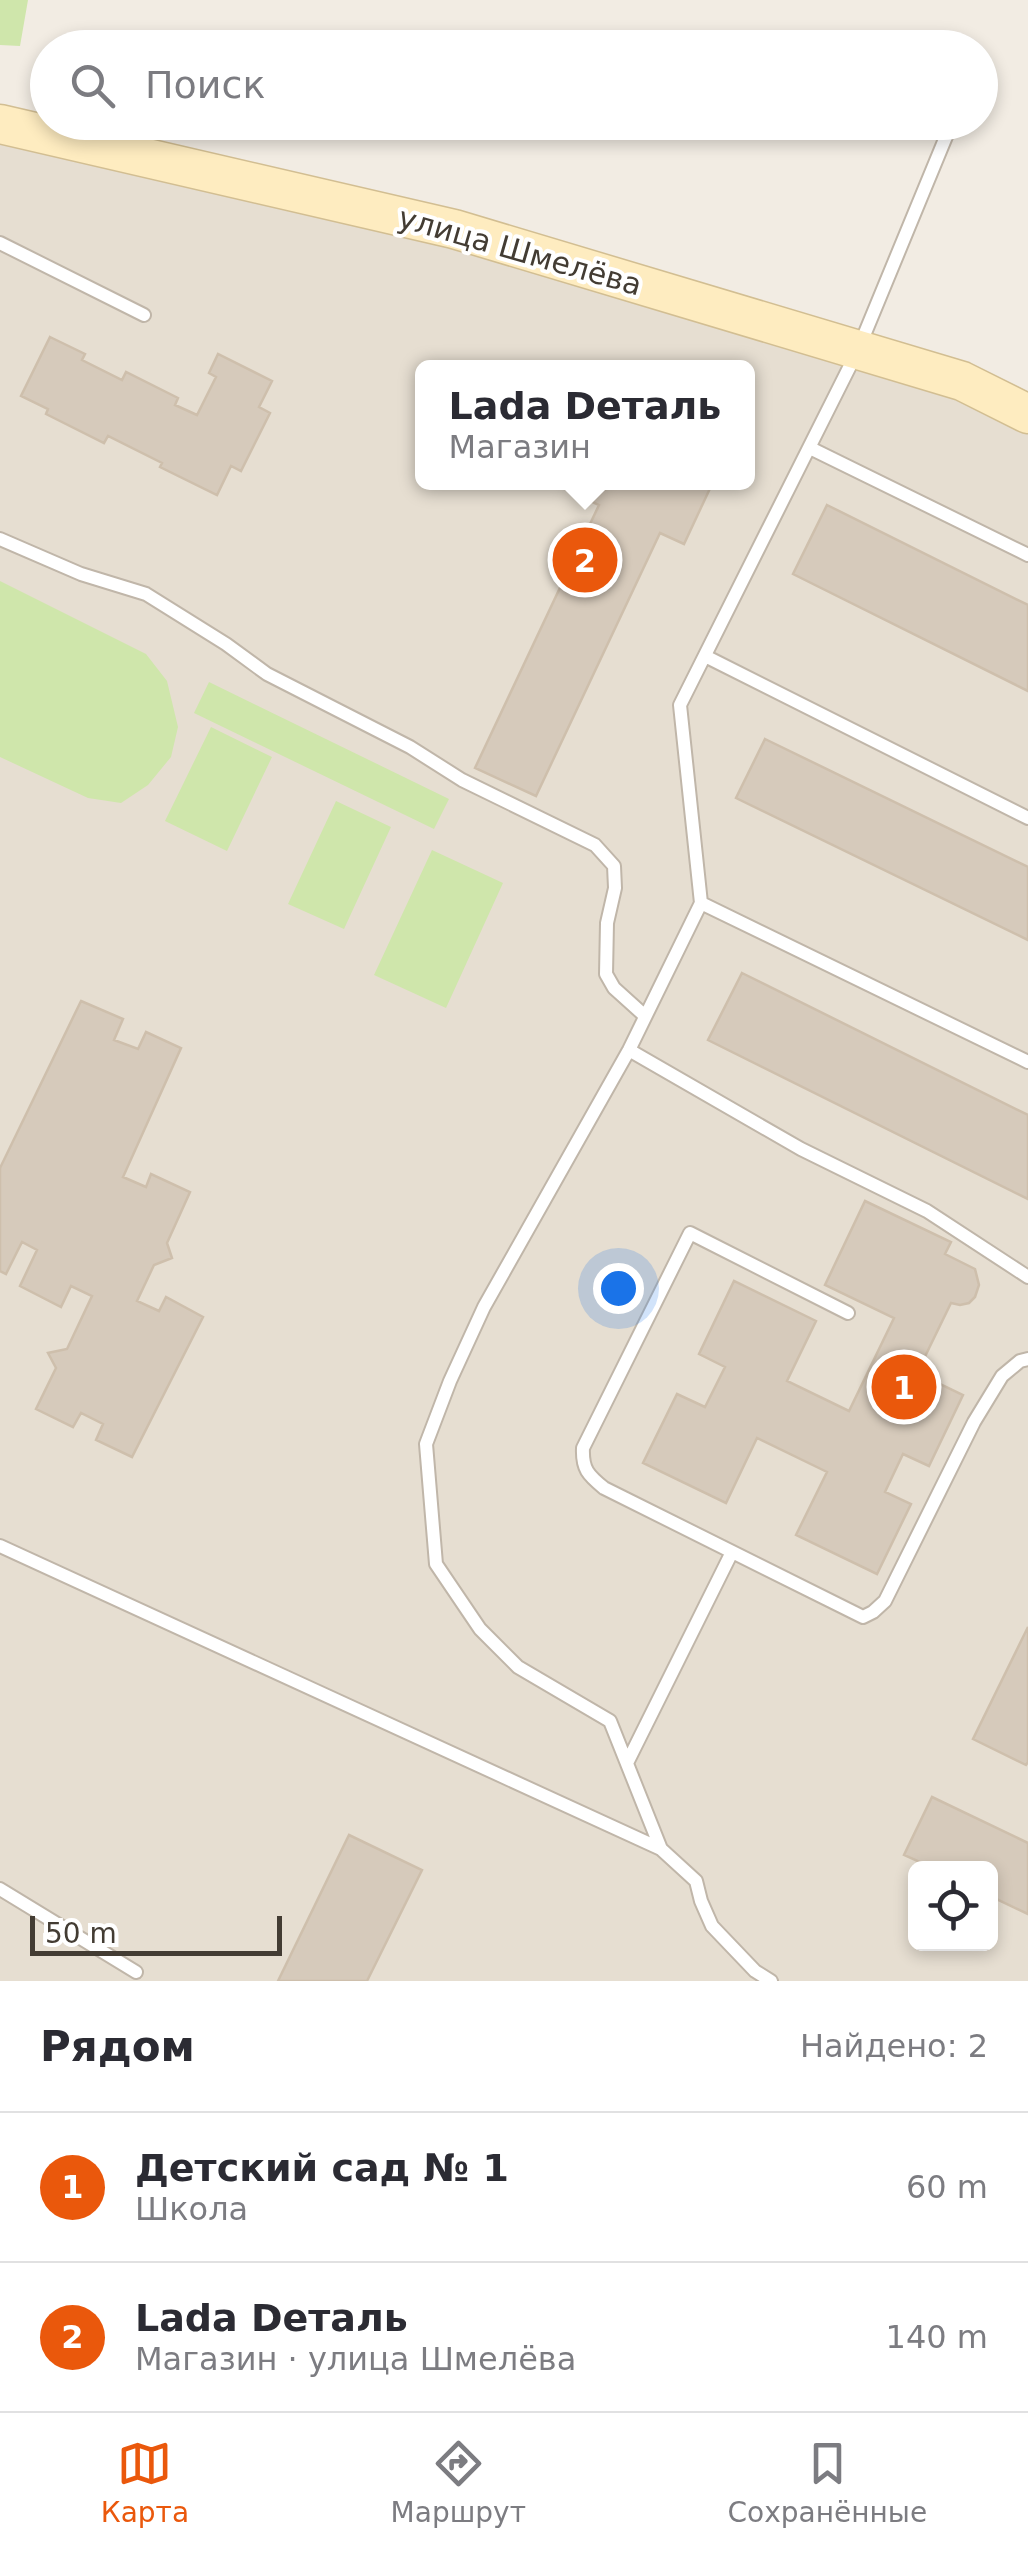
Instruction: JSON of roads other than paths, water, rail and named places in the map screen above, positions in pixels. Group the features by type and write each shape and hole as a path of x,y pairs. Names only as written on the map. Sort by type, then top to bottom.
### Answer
{"main road":[{"name":"улица Шмелёва","path":"0,124 30,131"},
{"name":"улица Шмелёва","path":"69,140 454,230 962,381 1028,414"}],"lane":[{"path":"662,1849 610,1721 518,1666 480,1629 436,1564 426,1444 484,1307 629,1050 701,903 680,705 858,350 945,140"},
{"path":"0,244 144,315"},
{"path":"810,448 1028,556"},
{"path":"0,539 81,574 146,594 267,674 410,747 462,780 595,845 614,866 606,974 614,988 645,1016"},
{"path":"705,656 1028,818"},
{"path":"701,903 1028,1062"},
{"path":"629,1050 801,1150 928,1211 1028,1277"},
{"path":"848,1314 690,1233 584,1448 582,1464 604,1488 863,1617 885,1600 974,1422 1002,1376 1028,1359"},
{"path":"0,1546 662,1849 696,1882 712,1926 755,1971 770,1981"},
{"path":"627,1763 732,1552"},
{"path":"0,1889 136,1972"}],"place":[{"name":"Lada Dеталь","path":"585,560"},
{"name":"Детский сад № 1","path":"904,1387"}]}
